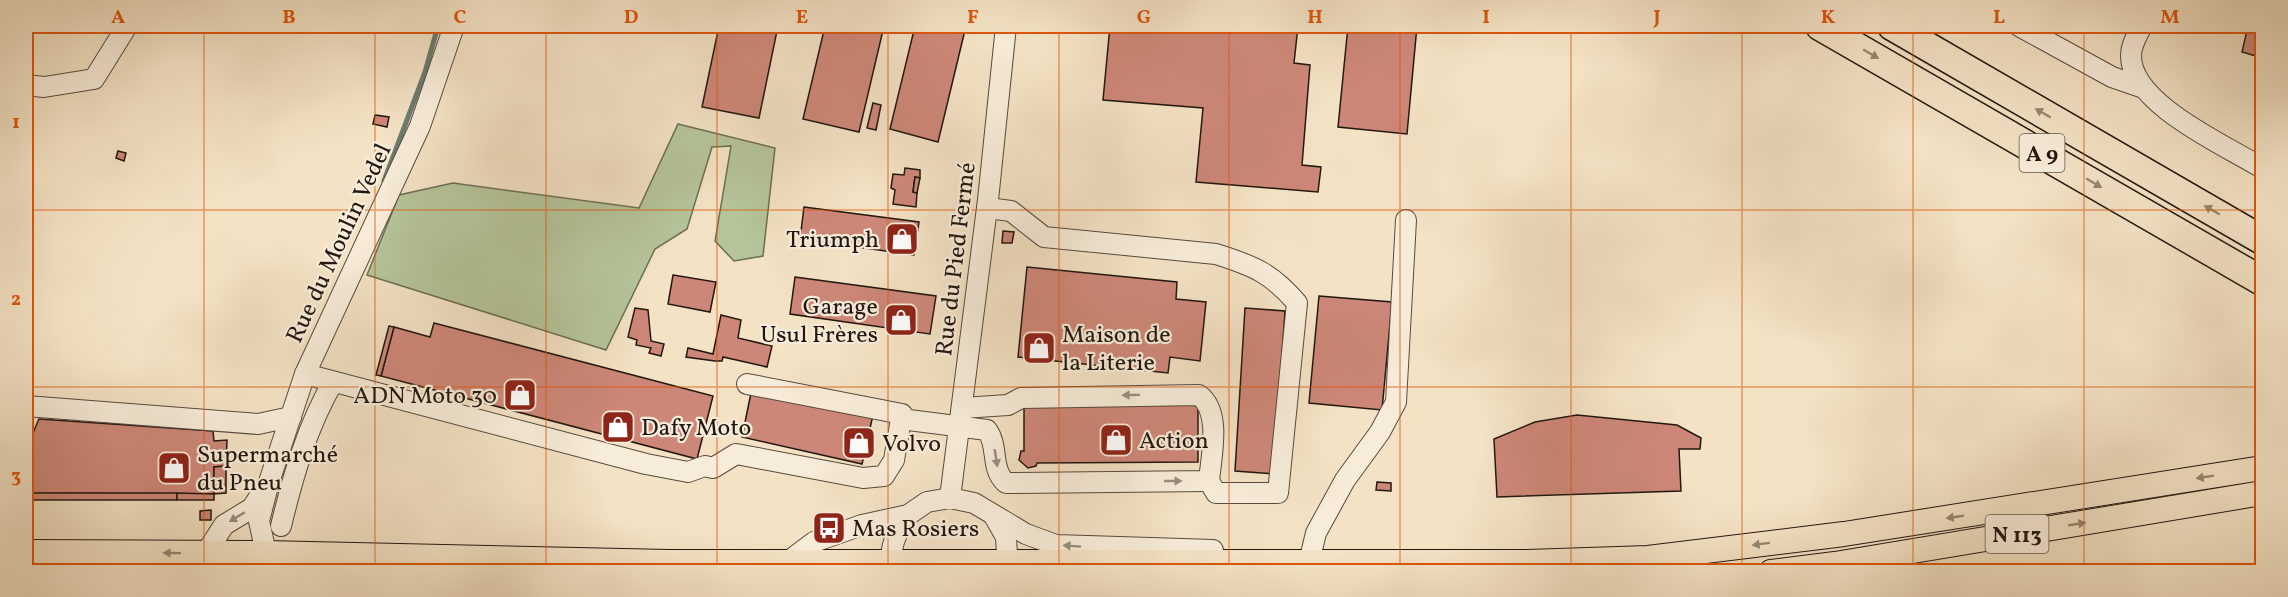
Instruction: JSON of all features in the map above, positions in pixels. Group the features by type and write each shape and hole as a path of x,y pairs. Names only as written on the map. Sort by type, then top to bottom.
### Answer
{"highway":[{"name":"A 9","path":"1820,26 2262,281"},
{"name":"A 9","path":"1892,26 2262,240"}],"main road":[{"name":"N 113","path":"26,552 266,553 669,562 785,559 891,566 1009,567 1254,562 1527,562 1648,558 1844,534 2262,468"},
{"name":"N 113","path":"1771,572 1847,562 2262,493"},
{"path":"26,571 135,572"}],"street":[{"path":"26,85 44,87 94,79 128,26"},
{"name":"Rue du Moulin Vedel","path":"266,553 260,521 269,482 305,374 420,126 454,26"},
{"name":"Rue du Pied Fermé","path":"950,498 987,208 1006,26"},
{"path":"2019,26 2112,77 2141,87"},
{"path":"2142,26 2131,55 2132,67 2141,87 2166,110 2262,168"},
{"path":"901,419 961,417 1008,405 1021,398 1199,395 1208,404 1212,421 1209,481 1215,493 1278,494 1297,303 1276,279 1238,261 1216,254 1044,237 1011,211 987,208"},
{"path":"1310,562 1316,533 1345,480 1380,432 1396,402 1406,220"},
{"path":"305,374 646,464 687,472 705,466 713,468 736,454 863,477 884,476 894,460 902,414 747,384"},
{"path":"280,526 293,475 320,405 333,382"},
{"path":"26,406 258,424 291,417"},
{"path":"961,417 987,430 994,440 994,458 1000,478 1006,483 1209,481"},
{"name":"Rue du Moulin Vedel","path":"206,553 224,525 252,508 269,482"},
{"path":"785,559 841,546 905,519 927,502 950,498 974,503 1026,534 1056,545 1226,550 1254,562"},
{"path":"994,516 1006,537 1009,567"},
{"path":"891,566 895,534 905,519"}],"green space":[{"path":"678,124 775,148 763,256 734,261 715,241 731,146 712,147 687,229 655,249 606,350 367,275 399,195 453,183 639,208"}],"building":[{"path":"719,26 778,26 759,118 702,107"},
{"path":"825,26 884,26 859,132 803,119"},
{"path":"915,26 966,26 938,142 890,129"},
{"path":"1110,26 1298,26 1294,63 1310,65 1302,165 1321,167 1318,192 1196,182 1203,108 1103,100"},
{"path":"1348,26 1417,26 1407,134 1338,127"},
{"path":"2248,26 2262,27 2256,56 2242,52"},
{"path":"873,103 881,105 876,130 867,128"},
{"path":"375,115 389,117 387,127 373,124"},
{"path":"118,151 126,153 124,161 116,158"},
{"path":"905,168 920,170 920,178 915,177 913,192 917,193 916,207 893,204 895,190 891,188 893,174 904,175"},
{"path":"915,177 920,178 917,193 913,192"},
{"path":"804,207 919,222 914,255 800,239"},
{"path":"1003,231 1014,232 1012,243 1002,243"},
{"path":"1027,267 1177,282 1176,299 1206,302 1200,361 1170,357 1168,373 1018,357"},
{"path":"673,275 716,282 710,312 668,304"},
{"path":"795,277 936,296 930,334 790,314"},
{"path":"1319,296 1392,302 1382,410 1309,403"},
{"path":"635,308 648,310 651,341 664,344 661,356 649,353 651,348 636,345 637,340 628,337"},
{"path":"1245,308 1285,311 1274,474 1235,471"},
{"path":"721,315 741,320 738,338 772,346 767,367 723,357 722,361 715,361 686,357 688,348 713,354"},
{"path":"434,323 713,396 697,459 381,376 394,327 430,337"},
{"path":"389,326 394,327 381,376 376,375"},
{"path":"752,388 873,415 862,464 742,437"},
{"path":"1198,404 1198,462 1037,463 1036,466 1028,468 1019,460 1021,451 1024,451 1024,405"},
{"path":"1577,415 1677,425 1701,438 1700,449 1679,449 1681,491 1497,497 1494,439 1535,422"},
{"path":"39,419 213,431 214,441 227,440 226,466 214,467 214,494 26,493 26,436 32,435"},
{"path":"226,466 226,493 214,494 214,467"},
{"path":"1377,482 1391,483 1391,491 1376,490"},
{"path":"26,493 177,493 177,500 26,500"},
{"path":"177,493 214,494 214,500 177,500"},
{"path":"211,510 211,520 200,520 200,511"}],"waterway":[{"path":"384,181 425,72 438,26"}],"place":[{"name":"Triumph","path":"902,239"},
{"name":"Garage Usul Frères","path":"901,320"},
{"name":"Maison de la Literie","path":"1039,348"},
{"name":"ADN Moto 30","path":"520,395"},
{"name":"Dafy Moto","path":"618,427"},
{"name":"Action","path":"1116,440"},
{"name":"Volvo","path":"859,443"},
{"name":"Supermarché du Pneu","path":"174,468"},
{"name":"Mas Rosiers","path":"829,528"}]}
